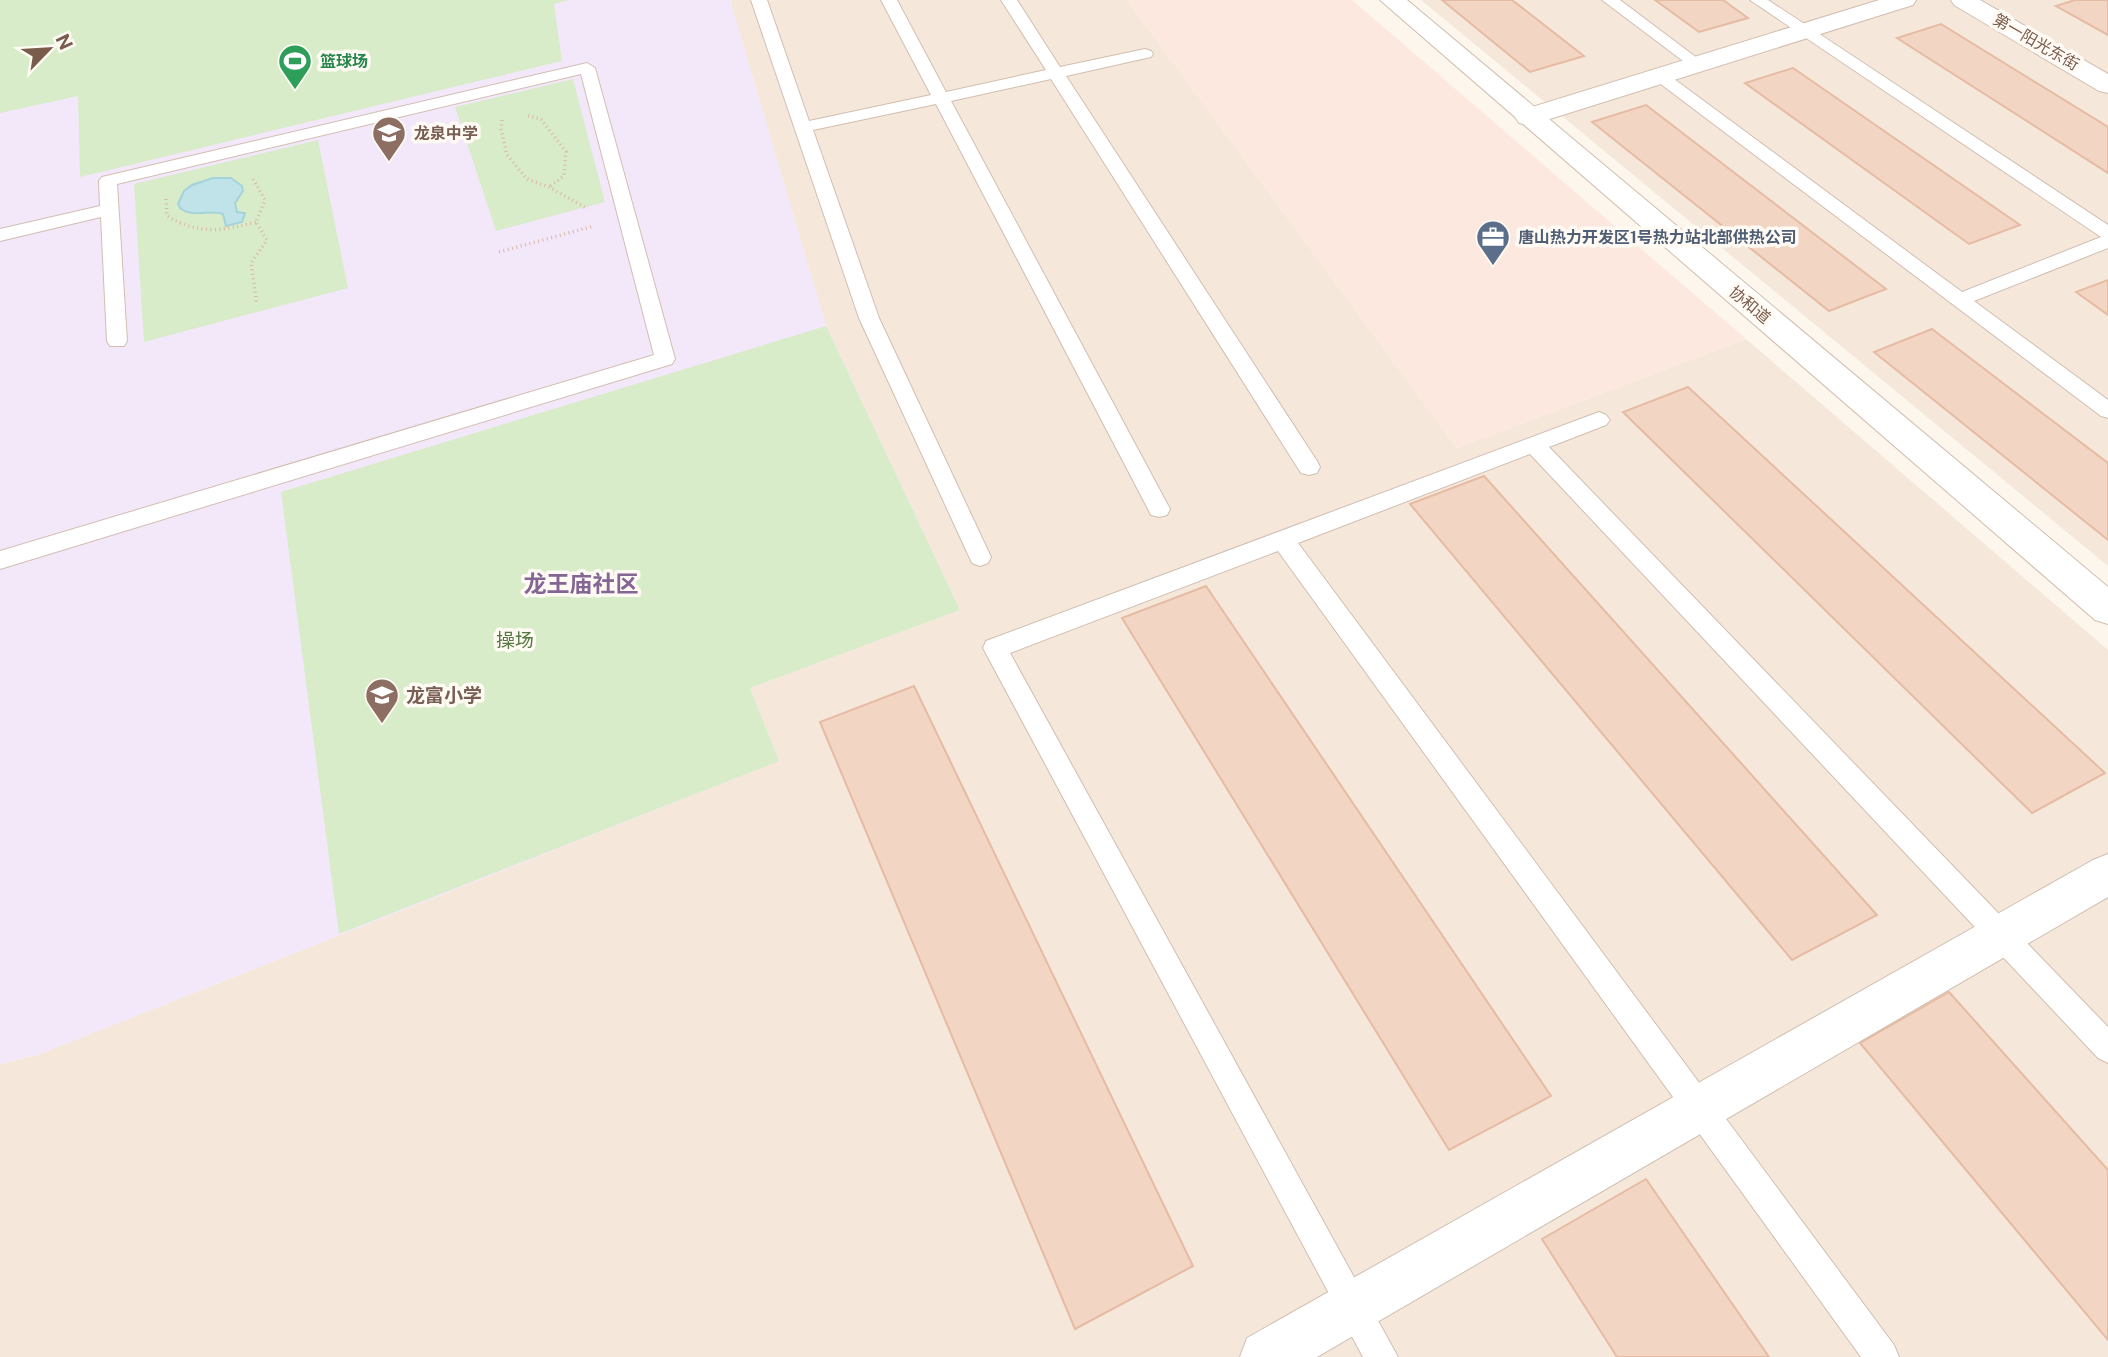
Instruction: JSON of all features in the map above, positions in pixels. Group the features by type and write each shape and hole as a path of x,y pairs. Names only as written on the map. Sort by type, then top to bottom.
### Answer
{"street":[{"name":"协和道","path":"1392,0 2108,609"},
{"path":"1528,117 1904,0"},
{"name":"第一阳光东街","path":"1970,1 2108,85"},
{"path":"1266,1357 2108,874"}],"lane":[{"path":"759,0 869,318 980,557"},
{"path":"889,0 1158,509"},
{"path":"1009,0 1308,467"},
{"path":"1611,0 1697,64"},
{"path":"1758,0 2108,233"},
{"path":"805,127 1145,54"},
{"path":"0,560 665,359 587,68 108,181 117,341"},
{"path":"1660,76 2108,411"},
{"path":"0,235 110,209"},
{"path":"1959,300 2108,241"},
{"path":"1381,1357 995,648 1599,420"},
{"path":"1534,444 2108,1048"},
{"path":"1282,539 1882,1357"}],"path":[{"path":"498,89 504,109 500,129 508,155 527,179 549,187 592,212"},
{"path":"504,109 541,119 566,152 564,176 549,187"},
{"path":"246,149 248,169 265,200 256,222"},
{"path":"171,193 166,200 166,216 182,225 222,230 256,222"},
{"path":"499,252 594,227 593,219"},
{"path":"256,222 267,240 251,263 257,305"}],"shaded area":[{"path":"0,0 730,0 826,326 960,610 750,688 779,761 40,1054 0,1064"},
{"path":"730,0 1127,0 1457,448 1746,339 2108,650 2108,1357 0,1357 0,1064 40,1054 778,761 750,688 960,610 826,326"},
{"name":"唐山热力开发区1号热力站北部供热公司","path":"1127,0 1352,0 1746,339 1457,448"},
{"path":"1421,0 2108,0 2108,566"}],"green space":[{"path":"0,0 569,0 554,4 562,61 80,177 78,96 0,113"},
{"path":"573,79 605,202 496,231 455,107"},
{"path":"318,140 348,288 144,342 134,184"},
{"name":"操场","path":"826,326 960,610 750,688 779,761 339,934 281,492"}],"water":[{"path":"213,178 231,178 242,186 243,191 235,203 237,212 245,213 242,222 226,226 223,214 192,213 181,209 178,204 184,191 192,185"}],"building":[{"path":"1442,0 1512,0 1584,56 1530,72"},
{"path":"1655,0 1723,0 1748,18 1699,32"},
{"path":"2075,0 2108,0 2108,35 2056,6"},
{"path":"1941,24 2108,127 2108,173 1897,38"},
{"path":"1793,68 2020,225 1969,244 1745,83"},
{"path":"1646,105 1886,289 1829,311 1592,122"},
{"path":"2108,280 2108,315 2076,292"},
{"path":"1932,329 2108,463 2108,540 1874,352"},
{"path":"1688,387 2105,773 2032,813 1623,412"},
{"path":"1484,476 1877,915 1792,960 1410,504"},
{"path":"1206,586 1551,1096 1449,1150 1122,618"},
{"path":"914,686 1193,1266 1075,1329 820,722"},
{"path":"1949,992 2108,1170 2108,1340 1860,1043"},
{"path":"1646,1179 1769,1357 1617,1357 1542,1239"}],"place":[{"name":"篮球场","path":"295,91"},
{"name":"龙泉中学","path":"389,163"},
{"name":"唐山热力开发区1号热力站北部供热公司","path":"1493,267"},
{"name":"龙富小学","path":"382,725"}],"district":[{"name":"龙王庙社区","path":"581,583"}]}
